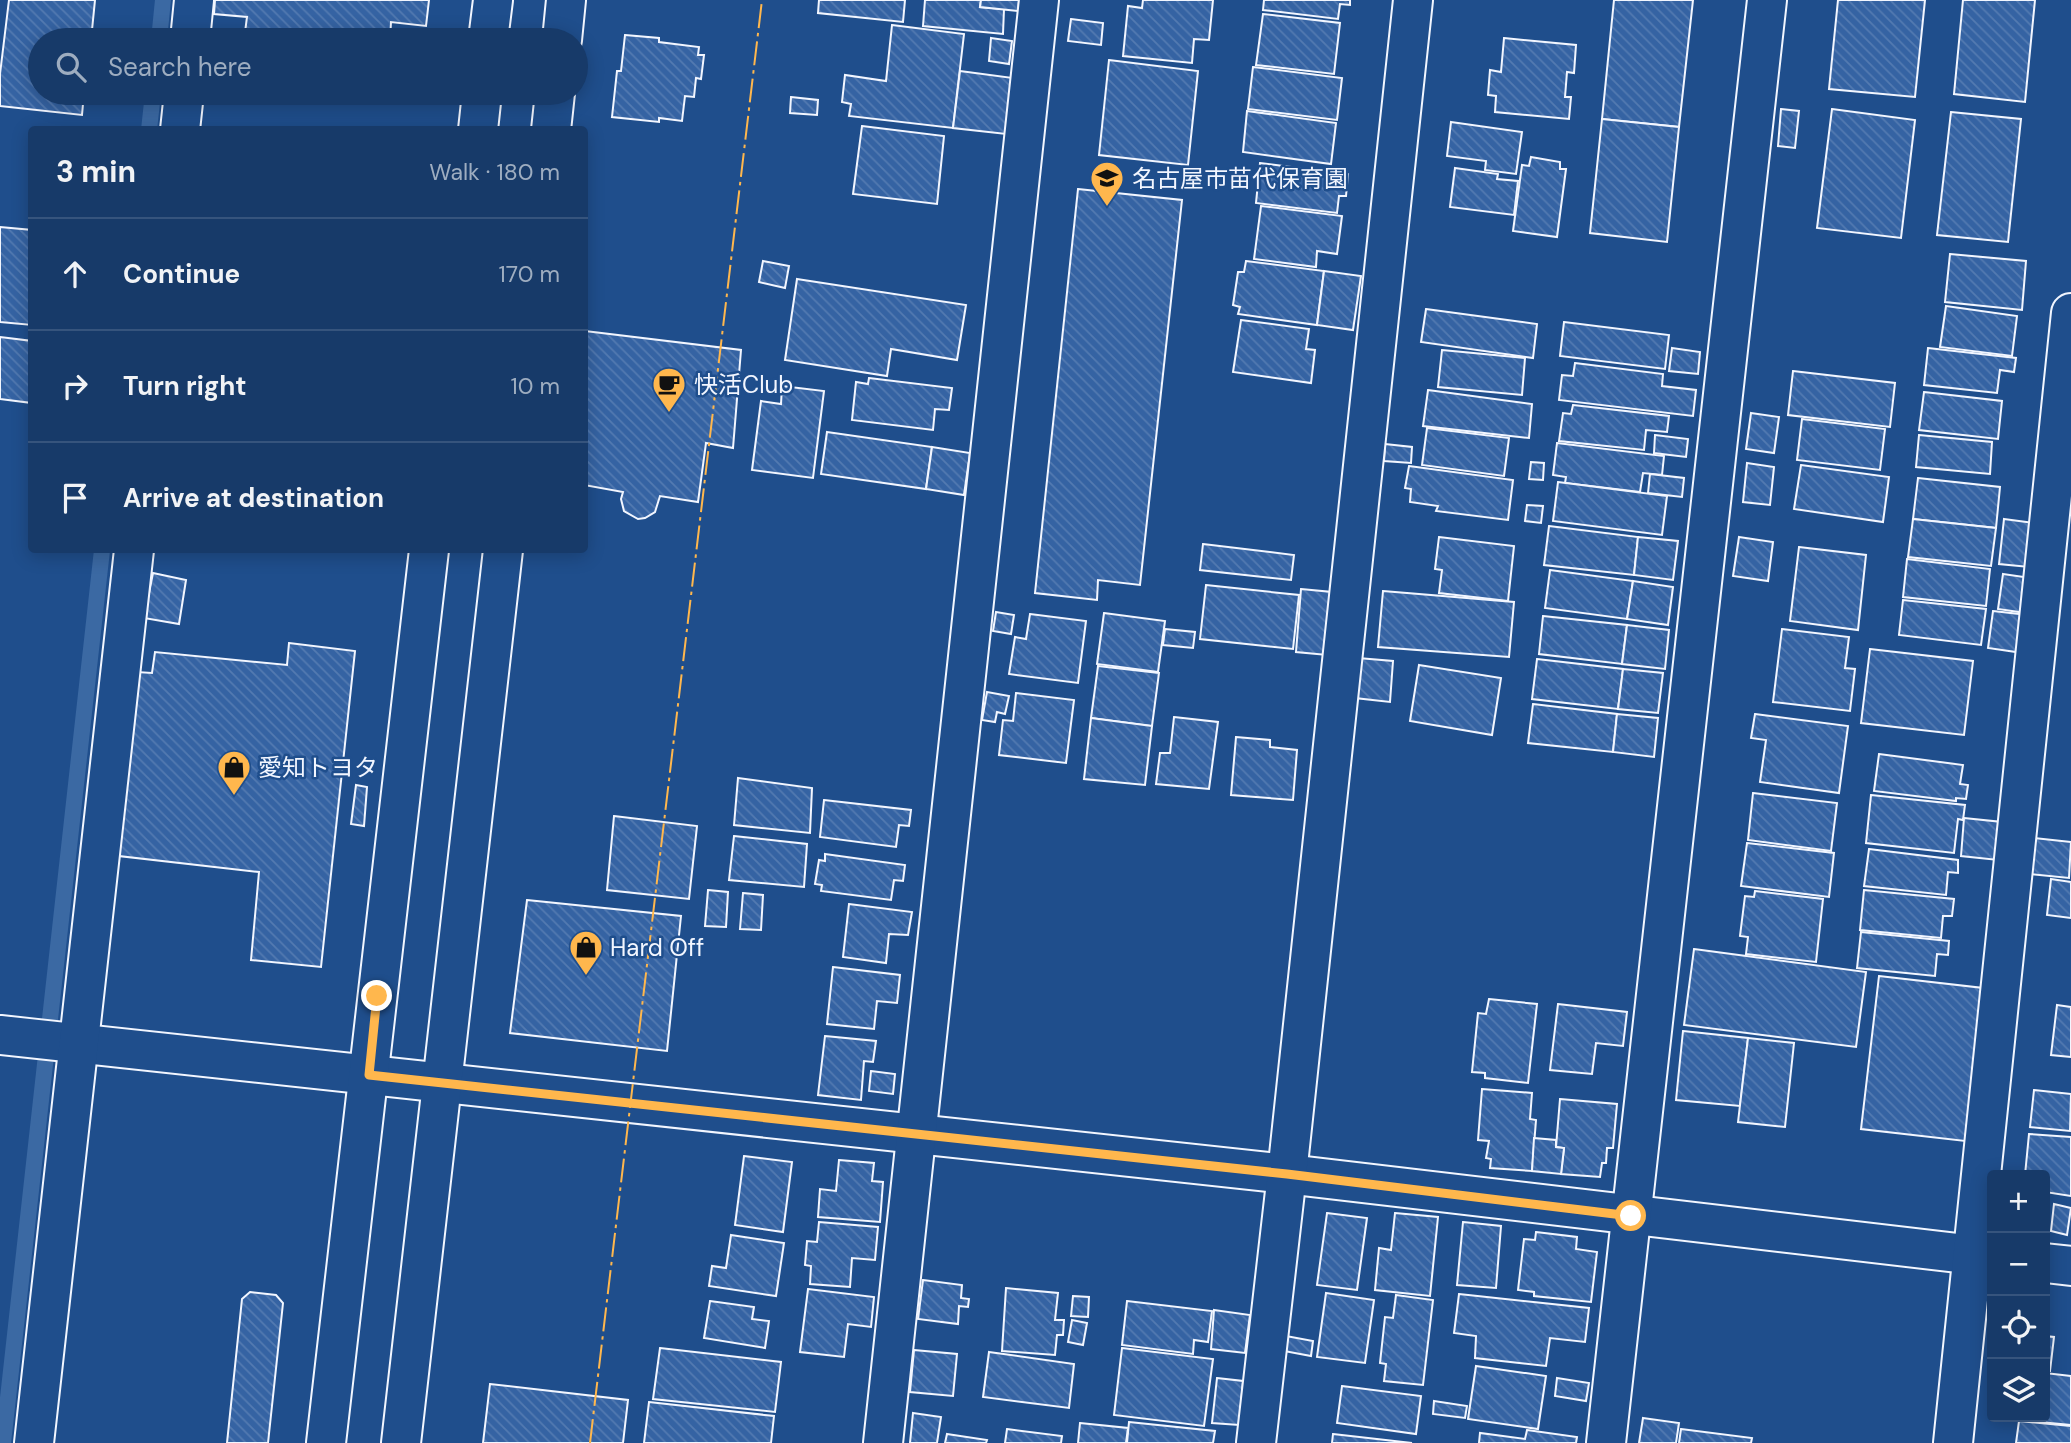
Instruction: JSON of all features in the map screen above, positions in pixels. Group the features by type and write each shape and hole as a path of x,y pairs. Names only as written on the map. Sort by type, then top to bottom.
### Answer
{"street":[{"path":"191,28 194,0"},
{"path":"490,28 493,0"},
{"path":"563,28 566,0"},
{"path":"883,1443 1040,0"},
{"path":"1256,1443 1413,0"},
{"path":"1606,1443 1767,0"},
{"path":"180,126 183,105"},
{"path":"478,126 481,105"},
{"path":"551,126 554,105"},
{"path":"1953,1443 1983,1256 2071,313"},
{"path":"34,1443 47,1041 133,553"},
{"path":"326,1443 429,553"},
{"path":"401,1443 503,553"},
{"path":"47,1041 1287,1174 1983,1256"},
{"path":"2050,1264 2071,1266"}],"building":[{"path":"9,0 95,0 92,28 28,28 28,105 83,105 82,115 0,106 0,74"},
{"path":"215,0 429,0 426,26 391,22 391,28 246,28 247,17 214,14"},
{"path":"819,0 905,0 903,22 818,13"},
{"path":"925,0 981,0 980,7 1004,9 1003,34 923,26"},
{"path":"981,0 1019,0 1018,11 980,7"},
{"path":"1143,0 1213,0 1209,40 1194,39 1192,63 1123,56 1128,6 1142,8"},
{"path":"1264,0 1350,0 1350,5 1340,4 1338,19 1263,10"},
{"path":"1614,0 1693,0 1679,127 1602,119"},
{"path":"1838,0 1925,0 1915,97 1829,89"},
{"path":"1963,0 2035,0 2025,102 1954,94"},
{"path":"1263,14 1340,23 1334,74 1256,65"},
{"path":"1071,19 1103,23 1101,45 1068,41"},
{"path":"892,25 964,34 953,128 849,116 851,104 842,102 845,75 886,81"},
{"path":"625,35 659,38 659,42 699,47 698,55 704,55 701,79 696,78 694,97 685,96 682,121 659,118 659,122 612,117 617,71 621,71"},
{"path":"991,38 1012,41 1009,64 989,61"},
{"path":"1504,38 1576,45 1574,73 1567,72 1565,97 1571,97 1569,119 1495,112 1496,96 1488,95 1490,70 1501,72"},
{"path":"1109,60 1198,71 1188,165 1099,155"},
{"path":"1253,67 1342,78 1337,120 1248,109"},
{"path":"960,71 1013,78 1006,134 953,128"},
{"path":"791,97 818,100 817,115 790,113"},
{"path":"1781,109 1799,111 1795,148 1778,146"},
{"path":"1832,109 1915,120 1901,238 1817,228"},
{"path":"1247,111 1336,123 1331,164 1243,152"},
{"path":"1951,112 2021,119 2008,242 1937,235"},
{"path":"1602,119 1679,127 1667,242 1590,233"},
{"path":"1451,122 1522,132 1516,174 1485,170 1486,161 1447,156"},
{"path":"862,126 944,136 937,204 853,194"},
{"path":"1531,157 1560,162 1560,169 1566,169 1557,237 1513,231 1522,165 1529,166"},
{"path":"1260,163 1348,174 1346,196 1339,196 1337,213 1256,203"},
{"path":"1455,168 1498,174 1497,179 1518,181 1514,215 1450,207"},
{"path":"1078,189 1182,200 1140,585 1098,580 1097,600 1035,593"},
{"path":"1261,206 1342,216 1337,254 1317,251 1316,267 1254,259"},
{"path":"0,227 28,230 28,325 0,322"},
{"path":"1950,254 2026,261 2022,310 1945,302"},
{"path":"763,261 789,266 785,288 759,282"},
{"path":"1246,261 1324,271 1317,325 1238,314 1240,307 1233,305 1238,272 1244,272"},
{"path":"1324,271 1361,276 1353,330 1317,325"},
{"path":"797,279 966,305 957,360 891,349 887,376 785,360"},
{"path":"1946,306 2017,316 2012,356 1940,347"},
{"path":"1426,309 1537,324 1533,358 1421,342"},
{"path":"1241,320 1309,329 1306,349 1315,350 1311,383 1233,372"},
{"path":"1564,322 1669,335 1665,369 1560,356"},
{"path":"588,331 741,350 733,448 706,443 698,502 660,496 655,512 638,519 624,511 621,499 623,492 588,486"},
{"path":"0,337 28,340 28,402 0,399"},
{"path":"1672,348 1700,352 1698,374 1669,371"},
{"path":"1928,348 2016,358 2014,372 2000,370 1997,393 1924,385"},
{"path":"1442,350 1525,358 1522,395 1438,387"},
{"path":"1575,363 1663,374 1662,386 1696,390 1693,416 1559,400 1562,375 1573,376"},
{"path":"1793,371 1895,383 1890,427 1788,415"},
{"path":"869,378 952,388 949,410 935,409 933,430 852,420 856,382 868,384"},
{"path":"782,386 824,391 813,478 752,470 761,401 781,404"},
{"path":"1428,390 1532,404 1529,438 1423,426"},
{"path":"1924,392 2002,401 1998,439 1919,430"},
{"path":"1573,405 1669,416 1667,432 1646,430 1644,450 1559,441 1563,413 1571,414"},
{"path":"1751,413 1779,417 1774,453 1746,449"},
{"path":"1802,419 1885,429 1880,470 1797,460"},
{"path":"1427,428 1509,438 1504,476 1422,465"},
{"path":"827,432 932,447 926,489 821,474"},
{"path":"1655,435 1688,439 1686,457 1654,453"},
{"path":"1919,435 1992,442 1990,474 1916,467"},
{"path":"1557,443 1664,456 1662,475 1643,473 1640,492 1565,483 1566,477 1553,475"},
{"path":"1385,444 1412,447 1411,463 1384,461"},
{"path":"932,447 970,453 964,495 926,489"},
{"path":"1531,462 1544,463 1543,480 1529,479"},
{"path":"1747,463 1774,467 1770,505 1743,502"},
{"path":"1801,465 1889,477 1883,522 1794,509"},
{"path":"1409,466 1513,480 1508,520 1436,511 1438,506 1410,502 1411,489 1405,488"},
{"path":"1650,474 1684,478 1682,497 1648,493"},
{"path":"1918,478 2000,487 1996,528 1913,519"},
{"path":"1558,482 1667,496 1662,535 1553,521"},
{"path":"1527,505 1543,506 1541,523 1525,521"},
{"path":"1913,519 1996,528 1991,566 1908,557"},
{"path":"2004,519 2034,523 2029,567 1999,564"},
{"path":"1549,526 1638,537 1634,575 1544,565"},
{"path":"1439,537 1514,546 1508,601 1439,593 1442,570 1435,569"},
{"path":"1638,537 1678,541 1673,580 1634,575"},
{"path":"1739,537 1773,542 1768,581 1733,576"},
{"path":"1203,544 1294,555 1291,580 1200,570"},
{"path":"1799,547 1866,555 1858,630 1790,621"},
{"path":"1907,559 1990,569 1986,606 1903,597"},
{"path":"1550,570 1633,581 1627,619 1545,608"},
{"path":"153,573 186,580 179,624 144,618"},
{"path":"2003,574 2031,578 2026,613 1998,609"},
{"path":"1633,581 1673,587 1668,625 1627,619"},
{"path":"1206,585 1299,595 1293,649 1200,639"},
{"path":"1301,589 1332,592 1327,655 1296,652"},
{"path":"1383,591 1514,602 1509,657 1378,647"},
{"path":"1903,600 1986,609 1981,645 1899,635"},
{"path":"1993,611 2028,615 2023,653 1988,648"},
{"path":"996,612 1014,615 1011,634 993,631"},
{"path":"1104,613 1165,621 1158,672 1097,664"},
{"path":"1030,614 1086,621 1078,683 1009,674 1015,637 1026,639"},
{"path":"1543,616 1627,625 1622,664 1539,654"},
{"path":"1627,625 1669,630 1665,669 1622,664"},
{"path":"1165,629 1195,632 1193,648 1163,645"},
{"path":"1782,629 1849,637 1845,668 1855,669 1850,711 1773,702"},
{"path":"289,643 355,651 321,967 251,960 259,872 119,856 137,672 152,673 155,652 287,665"},
{"path":"1870,649 1973,661 1964,735 1861,723"},
{"path":"1358,658 1393,661 1390,702 1355,698"},
{"path":"1537,659 1623,669 1618,709 1532,699"},
{"path":"1419,665 1501,678 1492,735 1410,721"},
{"path":"1098,666 1159,673 1152,726 1091,718"},
{"path":"1623,669 1663,673 1658,713 1618,709"},
{"path":"987,692 1009,696 1005,714 997,712 995,722 982,720"},
{"path":"1016,693 1074,700 1066,763 999,755 1003,720 1013,721"},
{"path":"1533,704 1617,714 1613,752 1528,743"},
{"path":"1617,714 1658,718 1654,757 1613,752"},
{"path":"1755,714 1848,726 1839,793 1760,782 1766,740 1751,738"},
{"path":"1174,717 1218,722 1209,789 1156,784 1160,753 1170,753"},
{"path":"1091,718 1152,726 1145,785 1084,779"},
{"path":"1236,737 1270,740 1270,747 1297,750 1293,800 1231,795"},
{"path":"1879,754 1963,765 1960,784 1968,785 1966,799 1956,798 1956,801 1874,791"},
{"path":"738,778 812,788 810,833 734,825"},
{"path":"356,785 367,787 364,826 351,824"},
{"path":"1753,793 1837,803 1831,851 1748,840"},
{"path":"1871,795 1965,805 1963,820 1958,819 1954,853 1866,843"},
{"path":"824,800 911,810 909,826 899,825 896,847 820,837"},
{"path":"614,816 697,826 689,899 607,890"},
{"path":"1964,818 2002,822 1998,860 1961,856"},
{"path":"734,836 807,844 804,887 729,880"},
{"path":"2034,838 2071,842 2069,878 2030,874"},
{"path":"1747,843 1834,853 1829,897 1741,886"},
{"path":"1869,849 1958,860 1958,873 1948,872 1946,895 1864,886"},
{"path":"825,854 905,865 903,881 894,880 891,900 821,891 822,885 815,884 819,860 825,861"},
{"path":"2051,879 2071,882 2071,918 2047,915"},
{"path":"708,890 728,892 726,927 705,926"},
{"path":"1864,890 1954,899 1952,916 1943,916 1941,938 1860,930"},
{"path":"1755,891 1823,899 1816,962 1746,954 1748,937 1740,936 1745,896 1754,897"},
{"path":"743,893 763,895 761,930 740,929"},
{"path":"527,900 681,916 667,1051 510,1033"},
{"path":"849,904 912,912 908,935 889,934 886,963 843,957"},
{"path":"1861,932 1949,941 1948,955 1937,954 1935,976 1857,968"},
{"path":"1694,949 1866,972 1856,1047 1684,1025"},
{"path":"833,967 900,975 897,1003 877,1001 874,1029 827,1024"},
{"path":"1879,976 1983,988 1965,1141 1861,1129"},
{"path":"1489,999 1537,1004 1528,1083 1485,1078 1485,1073 1472,1072 1478,1013 1486,1014"},
{"path":"1558,1004 1627,1012 1623,1046 1596,1043 1592,1074 1550,1070"},
{"path":"2057,1005 2071,1007 2071,1057 2051,1055"},
{"path":"1683,1031 1748,1038 1740,1106 1676,1100"},
{"path":"825,1036 876,1041 873,1062 864,1061 861,1100 818,1095"},
{"path":"1748,1038 1794,1043 1785,1127 1738,1122"},
{"path":"871,1071 895,1074 893,1094 869,1091"},
{"path":"1482,1089 1532,1093 1530,1119 1536,1120 1532,1171 1490,1168 1491,1159 1486,1158 1489,1141 1478,1140"},
{"path":"2034,1090 2071,1094 2070,1131 2030,1127"},
{"path":"1560,1099 1617,1104 1613,1148 1607,1148 1606,1163 1602,1163 1600,1177 1561,1174 1564,1148 1556,1147"},
{"path":"2029,1134 2071,1137 2071,1196 2050,1193 2050,1170 2025,1170"},
{"path":"1534,1138 1556,1140 1556,1147 1564,1148 1561,1174 1532,1171"},
{"path":"744,1156 792,1162 783,1232 735,1225"},
{"path":"839,1160 874,1163 872,1181 883,1182 880,1222 818,1217 820,1189 836,1191"},
{"path":"2054,1204 2071,1208 2067,1235 2051,1231"},
{"path":"1327,1213 1367,1218 1357,1290 1317,1285"},
{"path":"1395,1213 1438,1217 1430,1296 1375,1290 1379,1248 1391,1250"},
{"path":"819,1222 878,1227 875,1260 852,1258 850,1287 810,1284 811,1266 805,1265 807,1241 817,1242"},
{"path":"1463,1222 1501,1226 1496,1288 1457,1285"},
{"path":"1536,1232 1577,1237 1576,1249 1597,1252 1591,1302 1534,1296 1534,1292 1518,1290 1524,1239 1535,1240"},
{"path":"731,1235 784,1243 776,1296 709,1286 712,1266 726,1268"},
{"path":"923,1280 962,1285 961,1298 969,1299 968,1307 959,1306 958,1324 918,1319"},
{"path":"1006,1288 1058,1293 1055,1320 1064,1320 1063,1335 1057,1335 1055,1355 1002,1351"},
{"path":"808,1289 874,1297 871,1327 848,1324 844,1357 800,1352"},
{"path":"250,1292 276,1295 283,1303 268,1443 227,1443 242,1299"},
{"path":"1326,1293 1374,1300 1365,1363 1317,1357"},
{"path":"1459,1294 1589,1308 1585,1342 1550,1338 1546,1366 1475,1358 1476,1336 1454,1333"},
{"path":"1396,1295 1433,1300 1423,1385 1384,1381 1386,1364 1380,1363 1385,1317 1393,1318"},
{"path":"1073,1296 1089,1297 1088,1317 1071,1316"},
{"path":"710,1301 754,1307 752,1319 769,1321 765,1348 704,1338"},
{"path":"1127,1301 1212,1311 1208,1342 1194,1340 1193,1354 1122,1345"},
{"path":"1214,1310 1250,1315 1245,1353 1211,1349"},
{"path":"1072,1320 1087,1323 1083,1345 1068,1342"},
{"path":"1286,1336 1313,1341 1311,1356 1284,1351"},
{"path":"2050,1337 2054,1337 2050,1371"},
{"path":"660,1348 781,1362 775,1412 653,1399"},
{"path":"1122,1348 1213,1359 1204,1426 1114,1415"},
{"path":"914,1350 957,1354 953,1396 910,1392"},
{"path":"989,1352 1074,1364 1069,1408 983,1397"},
{"path":"1476,1366 1546,1376 1538,1429 1468,1419"},
{"path":"2050,1374 2071,1376 2071,1425 2040,1422 2050,1422"},
{"path":"1217,1378 1243,1381 1239,1425 1212,1423"},
{"path":"1557,1378 1589,1383 1586,1401 1555,1396"},
{"path":"490,1384 628,1400 623,1443 483,1443"},
{"path":"1342,1386 1421,1396 1416,1434 1337,1423"},
{"path":"1434,1401 1467,1406 1465,1418 1433,1414"},
{"path":"649,1402 774,1416 771,1443 644,1443"},
{"path":"913,1413 941,1417 937,1443 910,1443"},
{"path":"1643,1418 1679,1423 1676,1443 1639,1443"},
{"path":"1129,1422 1215,1431 1213,1443 1127,1443"},
{"path":"2019,1422 2071,1426 2071,1443 2016,1443"},
{"path":"1080,1423 1128,1428 1126,1443 1078,1443"},
{"path":"1007,1429 1062,1436 1061,1443 1005,1443"},
{"path":"1681,1429 1752,1438 1751,1443 1679,1443"},
{"path":"1527,1430 1577,1437 1576,1443 1479,1443 1480,1433 1525,1439"},
{"path":"947,1434 987,1440 986,1443 945,1443"},
{"path":"1333,1434 1412,1443 1332,1443"}],"waterway":[{"path":"160,28 163,0"},
{"path":"149,126 152,105"},
{"path":"3,1443 102,553"}],"power":[{"path":"590,1443 762,0"}],"place":[{"name":"名古屋市苗代保育園","path":"1107,208"},
{"name":"快活Club","path":"669,414"},
{"name":"愛知トヨタ","path":"234,797"},
{"name":"Hard Off","path":"586,977"}],"route":[{"path":"377,996 369,1075 1287,1174 1631,1216"}]}
